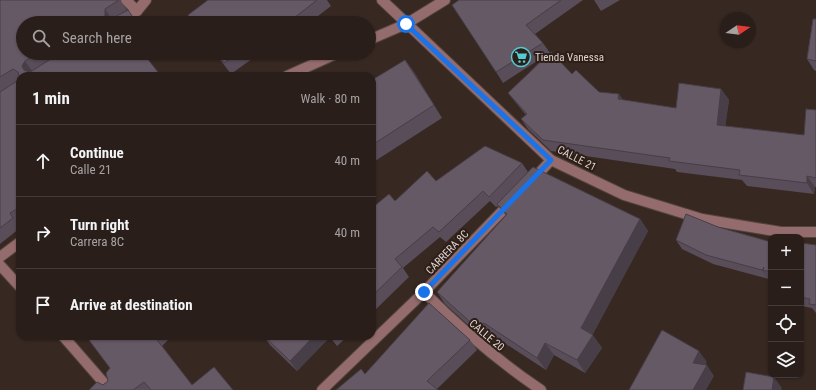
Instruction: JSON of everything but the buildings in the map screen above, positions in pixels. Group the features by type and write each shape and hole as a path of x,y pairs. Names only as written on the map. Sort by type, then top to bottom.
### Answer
{"street":[{"path":"126,0 136,11"},
{"path":"128,16 136,11 146,0"},
{"name":"CALLE 21","path":"382,0 551,160 624,195 702,219 781,232 816,232"},
{"path":"376,37 406,24 445,0"},
{"path":"296,72 322,60"},
{"name":"CARRERA 8C","path":"376,338 424,292 551,160"},
{"path":"0,257 16,245"},
{"path":"0,265 16,283"},
{"name":"CALLE 20","path":"424,292 465,333 509,369 541,390"},
{"path":"66,340 110,390"},
{"name":"CARRERA 8C","path":"322,390 374,340"}],"place":[{"name":"Tienda Vanessa","path":"521,57"}],"route":[{"path":"406,24 551,160 424,292"}]}
